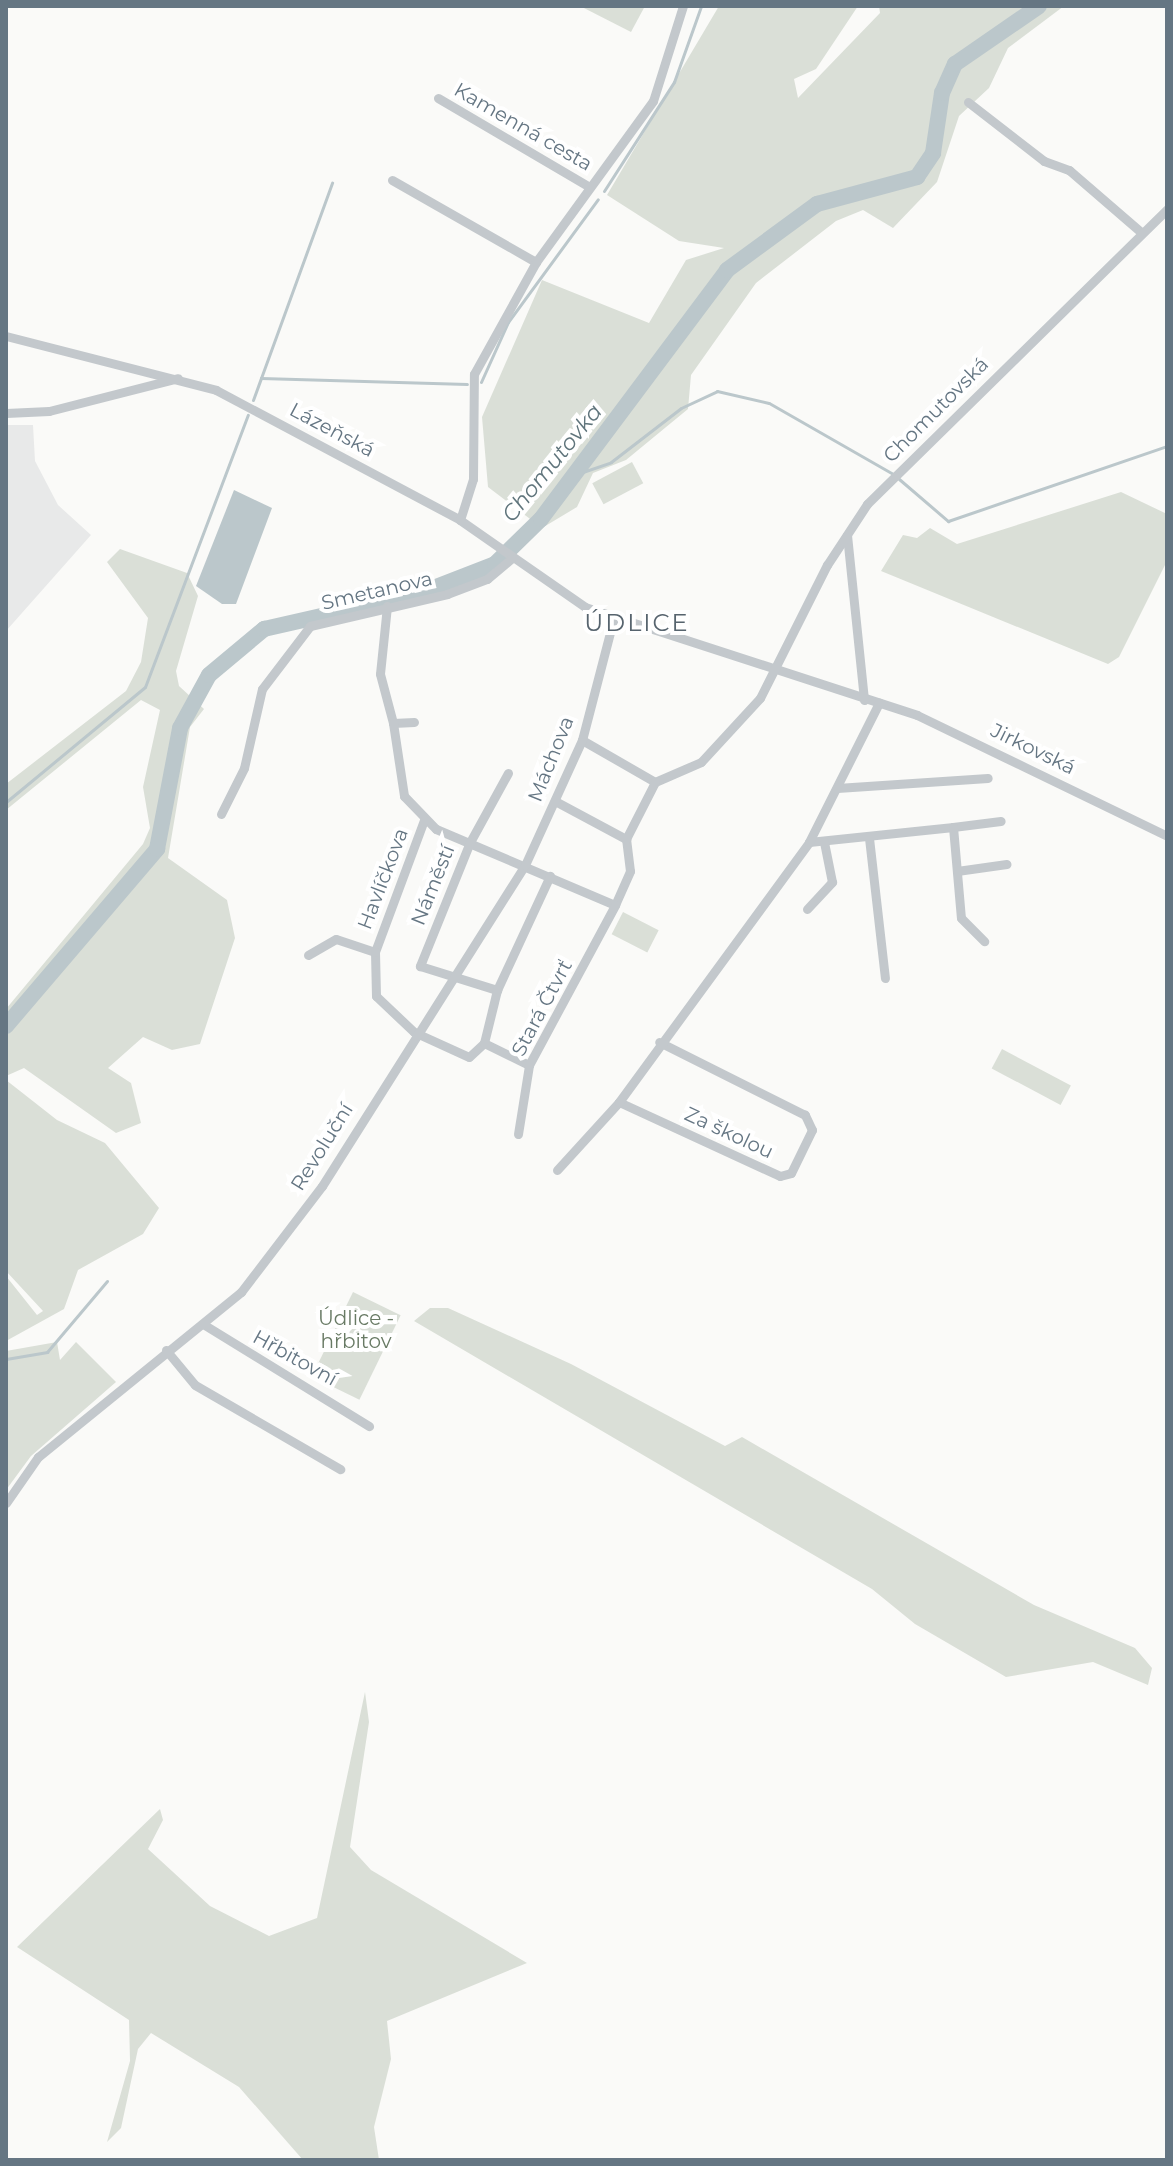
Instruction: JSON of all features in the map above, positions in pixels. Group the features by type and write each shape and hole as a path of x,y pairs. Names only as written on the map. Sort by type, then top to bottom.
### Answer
{"street":[{"name":"Kamenná cesta","path":"460,520 473,479 474,374 536,262 653,101 683,6"},
{"name":"Kamenná cesta","path":"438,98 590,187"},
{"path":"968,102 1044,161 1069,170 1142,233"},
{"path":"392,180 536,262"},
{"name":"Chomutovská","path":"655,782 701,762 737,727 847,535 891,480 1167,209"},
{"name":"Lázeňská","path":"6,336 178,378 229,397 460,520 564,596 614,617"},
{"path":"6,413 49,411 178,378"},
{"path":"847,535 864,700"},
{"name":"Smetanova","path":"221,814 244,768 253,708 289,652 310,626 474,585 507,555"},
{"path":"387,606 380,674 393,723 407,804 424,820 470,842 508,773"},
{"name":"Jirkovská","path":"614,617 946,727 1167,836"},
{"name":"Máchova","path":"525,865 582,740 614,617"},
{"path":"557,1170 619,1102 738,931 809,842 879,703"},
{"path":"393,723 414,722"},
{"path":"555,801 626,839 655,782 582,740"},
{"path":"837,788 988,778"},
{"name":"Havlíčkova","path":"424,820 375,952 376,996 414,1032 469,1057 484,1043"},
{"path":"809,842 869,838 1001,821"},
{"path":"953,827 961,918 984,941"},
{"path":"869,838 885,978"},
{"name":"Stará Čtvrť","path":"518,1134 529,1065 630,871 626,839"},
{"name":"Náměstí","path":"497,990 420,966 470,842 550,876"},
{"path":"807,909 832,882 824,842"},
{"path":"957,871 1007,864"},
{"path":"453,975 525,865"},
{"path":"529,1065 484,1043 497,990 550,876 615,905"},
{"name":"Havlíčkova","path":"308,955 336,939 375,952"},
{"name":"Revoluční","path":"6,1503 38,1457 241,1292 322,1186 414,1032 453,975"},
{"name":"Za školou","path":"619,1102 780,1176 791,1173 812,1130 805,1115 659,1042"},
{"name":"Hřbitovní","path":"203,1324 369,1426"},
{"path":"166,1350 195,1385 340,1469"}],"shaded area":[{"path":"6,425 33,425 35,461 58,505 91,535 6,631"},
{"path":"234,490 272,508 236,604 222,604 196,586"}],"green space":[{"path":"580,6 645,6 631,32"},
{"path":"719,6 858,6 816,69 794,79 798,98 880,13 879,6 1064,6 1008,48 989,88 959,116 937,182 893,228 863,210 836,221 756,283 691,375 688,409 626,460 593,473 577,507 542,528 488,487 482,417 542,280 649,323 686,260 724,248 679,241 607,195"},
{"path":"632,462 643,483 604,504 592,483"},
{"path":"1121,492 1167,514 1167,561 1119,657 1108,664 881,571 903,535 917,538 930,528 957,544"},
{"path":"120,549 187,573 198,596 176,671 179,686 204,709 190,727 168,858 227,900 235,938 200,1044 172,1050 143,1037 108,1068 131,1083 141,1123 116,1133 24,1068 6,1076 6,1009 143,844 150,828 143,787 160,710 141,700 6,810 6,784 126,691 141,662 148,618 107,562"},
{"path":"623,912 659,930 647,952 612,934"},
{"path":"1002,1049 1071,1086 1061,1105 992,1068"},
{"path":"6,1080 57,1120 105,1143 159,1208 143,1234 78,1270 64,1309 6,1341 6,1276 37,1315 43,1311 6,1271"},
{"name":"Údlice - hřbitov","path":"353,1292 401,1315 359,1400 312,1376"},
{"path":"430,1308 448,1308 571,1364 725,1446 742,1437 1034,1605 1135,1648 1152,1668 1148,1685 1093,1662 1006,1677 915,1624 872,1589 414,1321"},
{"path":"57,1342 60,1360 76,1342 116,1382 31,1456 6,1490 6,1351"},
{"path":"365,1692 369,1722 350,1847 371,1870 527,1963 387,2021 391,2059 374,2127 379,2160 303,2160 239,2087 151,2033 138,2049 121,2128 107,2142 130,2061 129,2020 17,1947 160,1809 163,1820 148,1849 210,1906 269,1936 317,1918"}],"waterway":[{"path":"604,191 674,82 701,6"},
{"name":"Chomutovka","path":"6,1026 157,849 180,728 209,675 264,629 418,594 495,564 541,519 727,270 817,204 917,177 933,153 942,93 955,64 1039,6"},
{"path":"261,378 332,183"},
{"path":"481,382 508,322 598,199"},
{"path":"253,400 261,378 467,384"},
{"path":"574,475 611,462 681,408 717,391 769,403 893,474"},
{"path":"6,802 145,687 248,415"},
{"path":"899,479 948,521 1167,446"},
{"path":"6,1359 47,1352 107,1281"}],"district":[{"name":"ÚDLICE","path":"637,623"}]}
